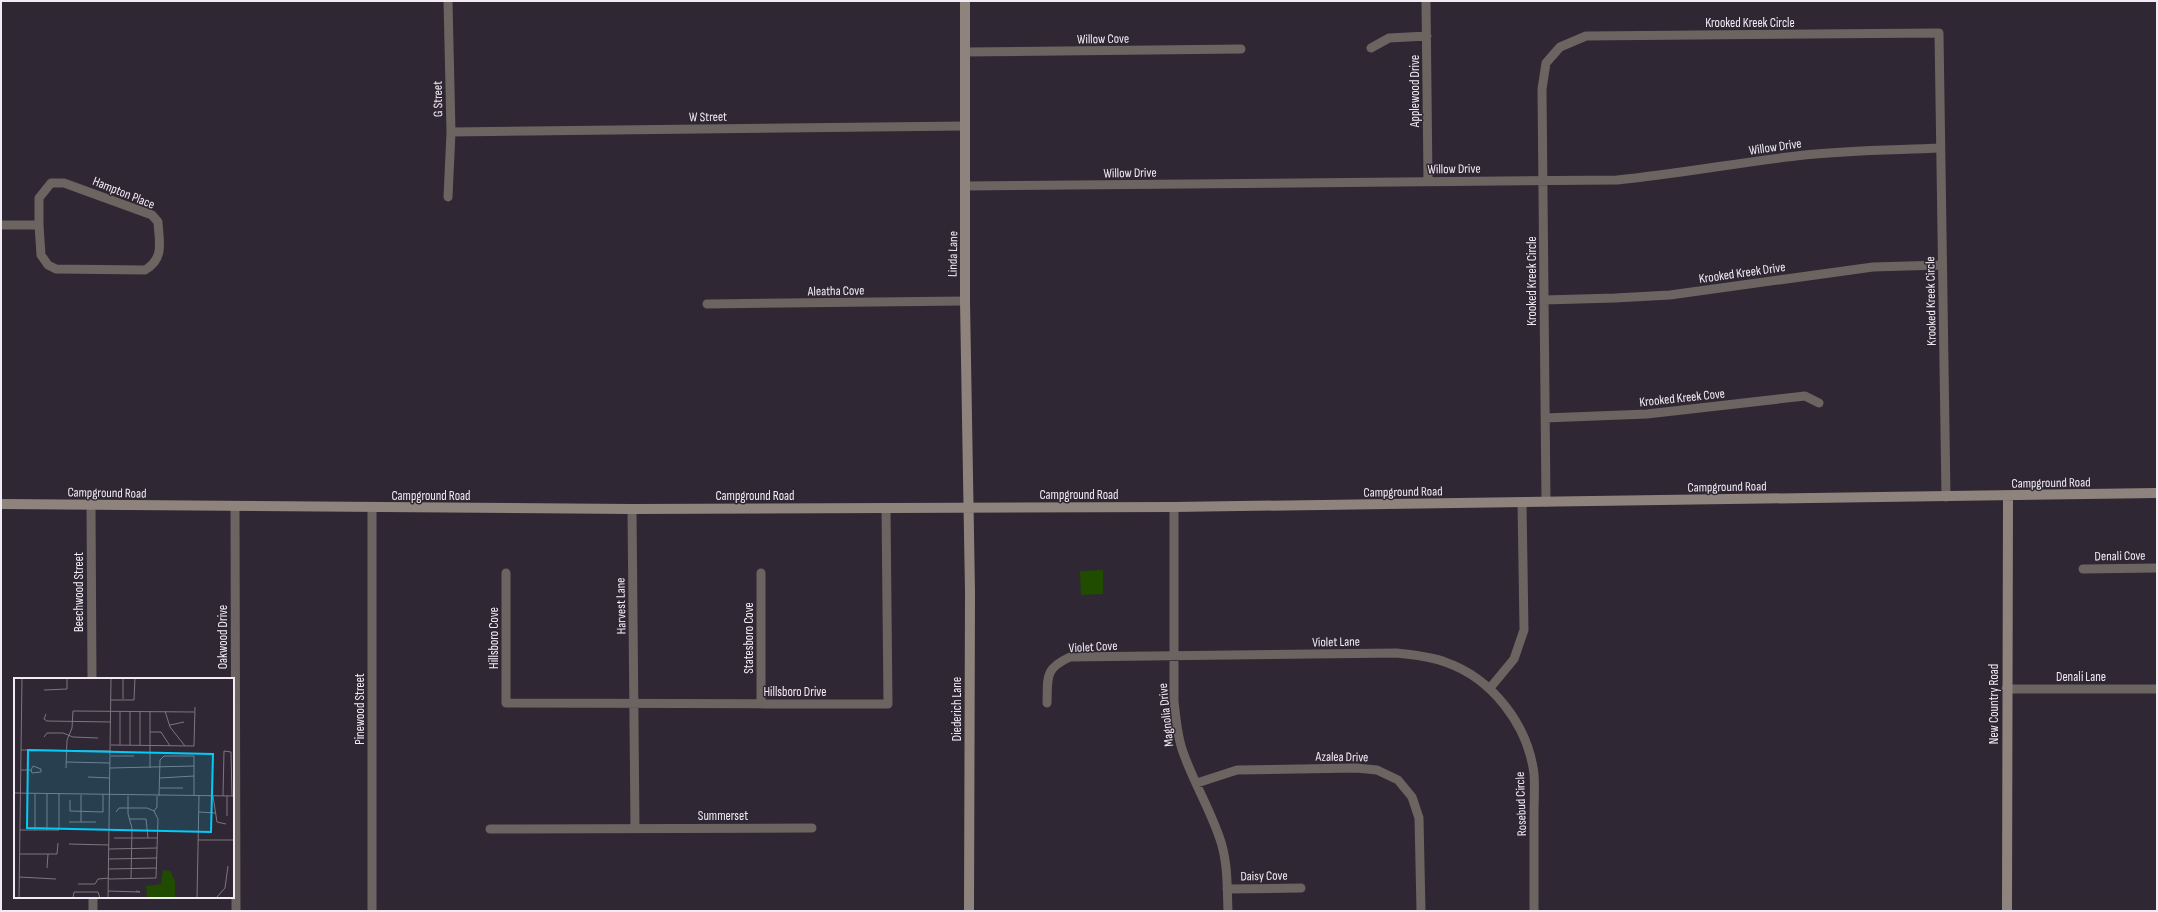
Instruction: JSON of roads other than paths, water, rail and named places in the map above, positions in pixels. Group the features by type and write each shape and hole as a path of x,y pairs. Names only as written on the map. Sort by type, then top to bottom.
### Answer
{"street":[{"name":"G Street","path":"448,1 451,132 448,197"},
{"name":"Linda Lane","path":"965,1 967,508"},
{"name":"Applewood Drive","path":"1426,1 1428,181"},
{"name":"Krooked Kreek Circle","path":"1546,502 1542,89 1546,63 1560,47 1586,36 1939,33 1946,497"},
{"path":"1371,48 1389,38 1427,36"},
{"name":"Willow Cove","path":"965,52 1241,49"},
{"name":"W Street","path":"451,132 965,126"},
{"name":"Willow Drive","path":"966,186 1617,180 1804,155 1884,149 1940,148"},
{"name":"Hampton Place","path":"51,183 64,183 152,214 158,222 159,255 155,264 145,270 56,269 48,265 41,255 39,225 39,198 51,183"},
{"path":"1,225 39,225"},
{"name":"Krooked Kreek Drive","path":"1544,300 1663,295 1873,267 1942,265"},
{"name":"Aleatha Cove","path":"706,304 965,301"},
{"name":"Krooked Kreek Cove","path":"1545,418 1647,414 1805,396 1819,403"},
{"name":"Campground Road","path":"1,504 632,509 1174,507 2157,493"},
{"name":"New Country Road","path":"2007,911 2006,689 2008,496"},
{"path":"1490,688 1514,659 1524,630 1522,502"},
{"name":"Beechwood Street","path":"91,504 92,678"},
{"name":"Oakwood Drive","path":"235,507 236,911"},
{"name":"Pinewood Street","path":"372,507 372,911"},
{"name":"Magnolia Drive","path":"1174,507 1174,701 1177,728 1182,751 1220,840 1226,864 1228,911"},
{"name":"Hillsboro Drive","path":"506,703 888,704 886,508"},
{"name":"Diederich Lane","path":"967,508 970,592 968,911"},
{"name":"Harvest Lane","path":"632,509 634,703"},
{"name":"Denali Cove","path":"2083,569 2157,568"},
{"name":"Hillsboro Cove","path":"506,573 506,703"},
{"name":"Statesboro Cove","path":"760,704 761,573"},
{"name":"Violet Lane","path":"1174,657 1397,653 1422,656 1445,662 1466,671 1490,688"},
{"name":"Violet Cove","path":"1047,703 1048,676 1056,664 1070,657 1174,657"},
{"name":"Rosebud Circle","path":"1490,688 1513,717 1526,743 1534,773 1534,911"},
{"name":"Denali Lane","path":"2006,689 2157,689"},
{"path":"634,703 635,828"},
{"name":"Azalea Drive","path":"1196,783 1237,770 1332,768 1377,770 1398,780 1412,797 1420,818 1422,911"},
{"name":"Summerset","path":"490,829 812,828"},
{"name":"Daisy Cove","path":"1227,889 1301,888"},
{"path":"93,898 93,911"}]}
